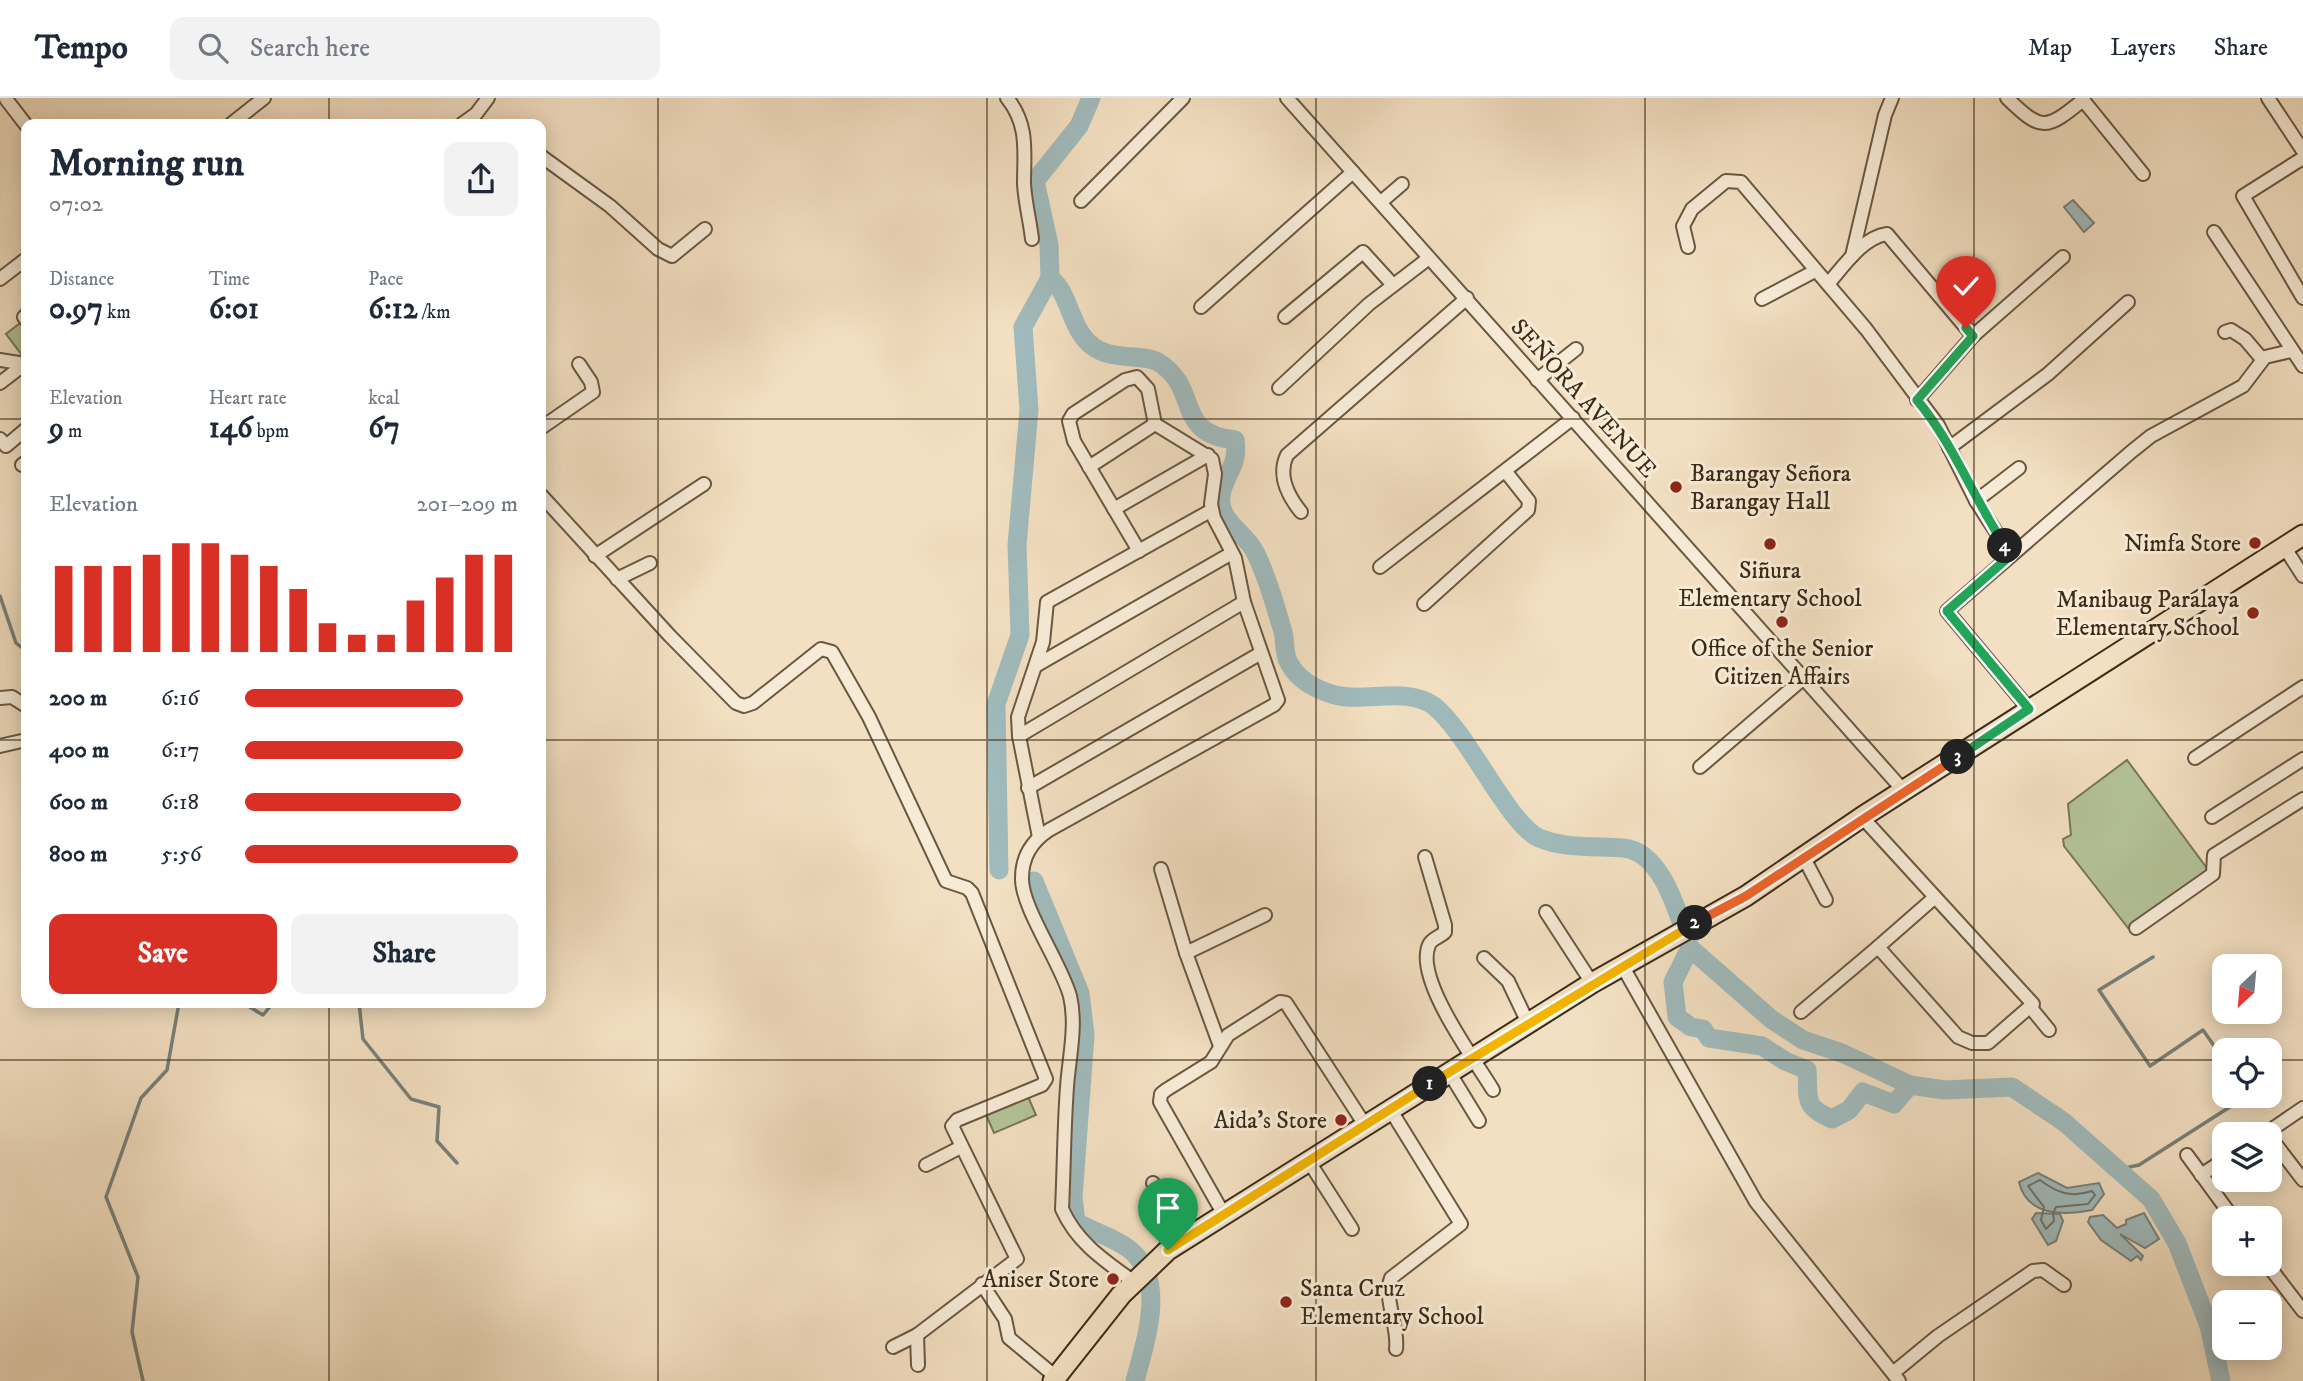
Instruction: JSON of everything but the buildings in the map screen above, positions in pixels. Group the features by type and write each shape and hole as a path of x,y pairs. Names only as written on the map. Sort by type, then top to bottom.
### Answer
{"main road":[{"path":"1055,1379 1137,1280 1159,1257 1185,1238 1528,1023 1695,923 1746,896 1903,790 2303,535"}],"street":[{"path":"0,103 6,98 22,119"},
{"path":"240,119 264,98"},
{"path":"480,119 488,98"},
{"path":"1007,98 1015,107 1027,145 1024,185 1032,240"},
{"path":"1081,201 1183,98"},
{"name":"SEÑORA AVENUE","path":"1287,98 1903,790"},
{"path":"1852,256 1885,115 1892,98"},
{"path":"2007,98 2030,121 2042,125 2054,124 2084,99 2143,174"},
{"path":"2268,98 2303,152"},
{"path":"2303,158 2243,196 2303,298"},
{"path":"546,160 610,206 658,249 673,257 705,229"},
{"path":"1201,307 1353,172"},
{"path":"1688,247 1683,226 1692,209 1726,181 1741,182 1828,284 1938,425 1976,501 2011,555"},
{"path":"1381,202 1402,184"},
{"path":"2214,232 2303,366"},
{"path":"1828,284 1852,256 1880,235 1887,234 1973,336"},
{"path":"1285,317 1363,252 1393,285"},
{"path":"1917,400 1973,336 2063,257"},
{"path":"1279,388 1320,346 1429,258"},
{"path":"0,279 21,263"},
{"path":"1762,299 1815,271"},
{"path":"1301,512 1286,489 1282,464 1287,455 1467,298"},
{"path":"1949,448 2048,374 2129,302"},
{"path":"2225,332 2231,330 2239,334 2262,359"},
{"path":"1537,380 1576,349"},
{"path":"2029,709 1947,611 2151,436 2243,386 2262,359 2276,352 2291,351"},
{"path":"0,360 21,363"},
{"path":"546,425 593,393 592,382 579,364"},
{"path":"0,383 21,368"},
{"path":"1137,1280 1092,1252 1068,1223 1062,1209 1066,1098 1074,1019 1070,996 1021,880 1032,841 1274,705 1278,699 1244,602 1232,553 1212,510 1215,474 1208,455 1155,424 1148,389 1143,380 1137,377 1114,387 1073,414 1069,421 1074,441 1139,551"},
{"path":"1380,567 1573,418"},
{"path":"1089,467 1155,424"},
{"path":"0,439 6,446 21,433"},
{"path":"1114,509 1208,455"},
{"path":"1976,501 2019,468"},
{"path":"1424,604 1528,510 1529,501 1506,472"},
{"path":"595,556 704,484"},
{"path":"546,501 595,556 736,703 744,706 753,703 821,649 832,652 848,675 946,881 967,888 972,894 1046,1079 1042,1085 957,1120 952,1126 1018,1255 1014,1262 917,1335 893,1347"},
{"path":"1039,837 1028,788 1018,717 1043,642 1047,602 1212,510"},
{"path":"2284,548 2303,576"},
{"path":"1037,665 1232,553"},
{"path":"617,579 650,563"},
{"path":"1019,736 1244,602"},
{"path":"1028,788 1261,653"},
{"path":"1700,767 1805,677"},
{"path":"2195,758 2303,687"},
{"path":"0,698 12,697 21,703"},
{"path":"0,746 21,741"},
{"path":"2212,817 2303,758"},
{"path":"2136,928 2213,874 2214,855 2303,799"},
{"path":"1862,817 2032,1006 2049,1030"},
{"path":"1426,857 1445,925 1445,932 1431,941 1427,948 1430,976 1439,1001 1493,1090"},
{"path":"1804,858 1826,900"},
{"path":"1161,869 1186,953 1220,1046"},
{"path":"1801,1012 1934,898"},
{"path":"1546,912 1592,984"},
{"path":"1186,953 1265,915"},
{"path":"1878,947 1958,1037 1967,1042 1989,1043 2032,1006"},
{"path":"1484,958 1504,976 1528,1023"},
{"path":"1623,967 1756,1202 1896,1377 1938,1336 2033,1271 2043,1270 2064,1285"},
{"path":"1223,1213 1160,1102 1161,1094 1166,1090 1211,1062 1234,1030 1280,1002 1286,1003 1365,1125"},
{"path":"1449,1072 1479,1121"},
{"path":"2282,1124 2303,1108"},
{"path":"1390,1109 1461,1224 1391,1278 1389,1289 1397,1328 1396,1349"},
{"path":"926,1165 961,1147"},
{"path":"2282,1154 2303,1180"},
{"path":"2187,1155 2224,1206"},
{"path":"1308,1160 1352,1229"},
{"path":"2201,1174 2212,1167"},
{"path":"1153,1183 1185,1238"},
{"path":"2276,1276 2303,1311"},
{"path":"982,1284 1005,1319 1009,1338 1055,1379"},
{"path":"917,1335 918,1366"}],"green space":[{"path":"21,322 21,354 6,334"},
{"path":"2127,760 2209,871 2128,928 2064,846 2063,839 2071,835 2068,804"},
{"path":"1026,1092 1036,1115 994,1133 984,1110"}],"water":[{"path":"2073,200 2094,223 2084,232 2064,207"},
{"path":"2038,1173 2067,1188 2099,1183 2104,1194 2092,1210 2069,1213 2048,1211 2030,1202 2019,1182"},
{"path":"2036,1213 2060,1214 2063,1221 2056,1241 2048,1245 2032,1219"},
{"path":"2144,1213 2159,1239 2145,1248 2120,1234 2143,1256 2141,1260 2137,1256 2131,1261 2101,1240 2088,1222 2090,1217 2103,1215 2117,1228 2126,1224 2126,1220"}],"waterway":[{"path":"1091,98 1079,126 1035,181 1049,245 1050,278 1061,292 1078,329 1091,345 1108,354 1158,362 1180,385 1195,419 1203,429 1215,436 1235,440 1235,457 1221,495 1223,512 1251,545 1259,560 1283,632 1287,659 1297,674 1315,687 1335,695 1399,696 1423,700 1434,706 1461,736 1527,830 1549,842 1623,848 1637,852 1649,861 1659,873 1675,904 1690,948 1673,982 1677,1017 1691,1027 1703,1029 1709,1038 1762,1046 1785,1061 1807,1070 1809,1100 1822,1114 1832,1119 1849,1110 1863,1092 1894,1104 1910,1085 1945,1090 2012,1087 2064,1122 2151,1199 2177,1243 2209,1326 2221,1381"},
{"path":"999,870 996,704 1020,635 1017,545 1029,410 1023,327 1050,278"},
{"path":"0,596 16,643 21,647"},
{"path":"1034,881 1080,993 1085,1035 1073,1198 1076,1222 1129,1249 1141,1262 1148,1277 1151,1294 1148,1330 1135,1381"},
{"path":"1690,948 1771,1019 1803,1040 1842,1053 1910,1085"},
{"path":"2153,957 2099,990 2150,1066 2203,1030 2212,1043"},
{"path":"143,1381 132,1332 138,1277 106,1197 141,1098 167,1070 178,1008"},
{"path":"251,1008 263,1015 269,1008"},
{"path":"360,1008 363,1039 411,1099 439,1107 437,1141 457,1163"},
{"path":"2116,1170 2139,1165 2228,1108"}],"place":[{"name":"Barangay Señora Barangay Hall","path":"1676,487"},
{"name":"Nimfa Store","path":"2255,543"},
{"name":"Siñura Elementary School","path":"1770,544"},
{"name":"Manibaug Paralaya Elementary School","path":"2253,613"},
{"name":"Office of the Senior Citizen Affairs","path":"1782,622"},
{"name":"Aida's Store","path":"1341,1120"},
{"name":"Aniser Store","path":"1113,1279"},
{"name":"Santa Cruz Elementary School","path":"1286,1302"}],"route":[{"path":"1168,1250 1267,1185 1592,984 1746,896 2029,709 1947,611 2011,555 1976,501 1938,425 1917,400 1973,336 1966,328"}]}
